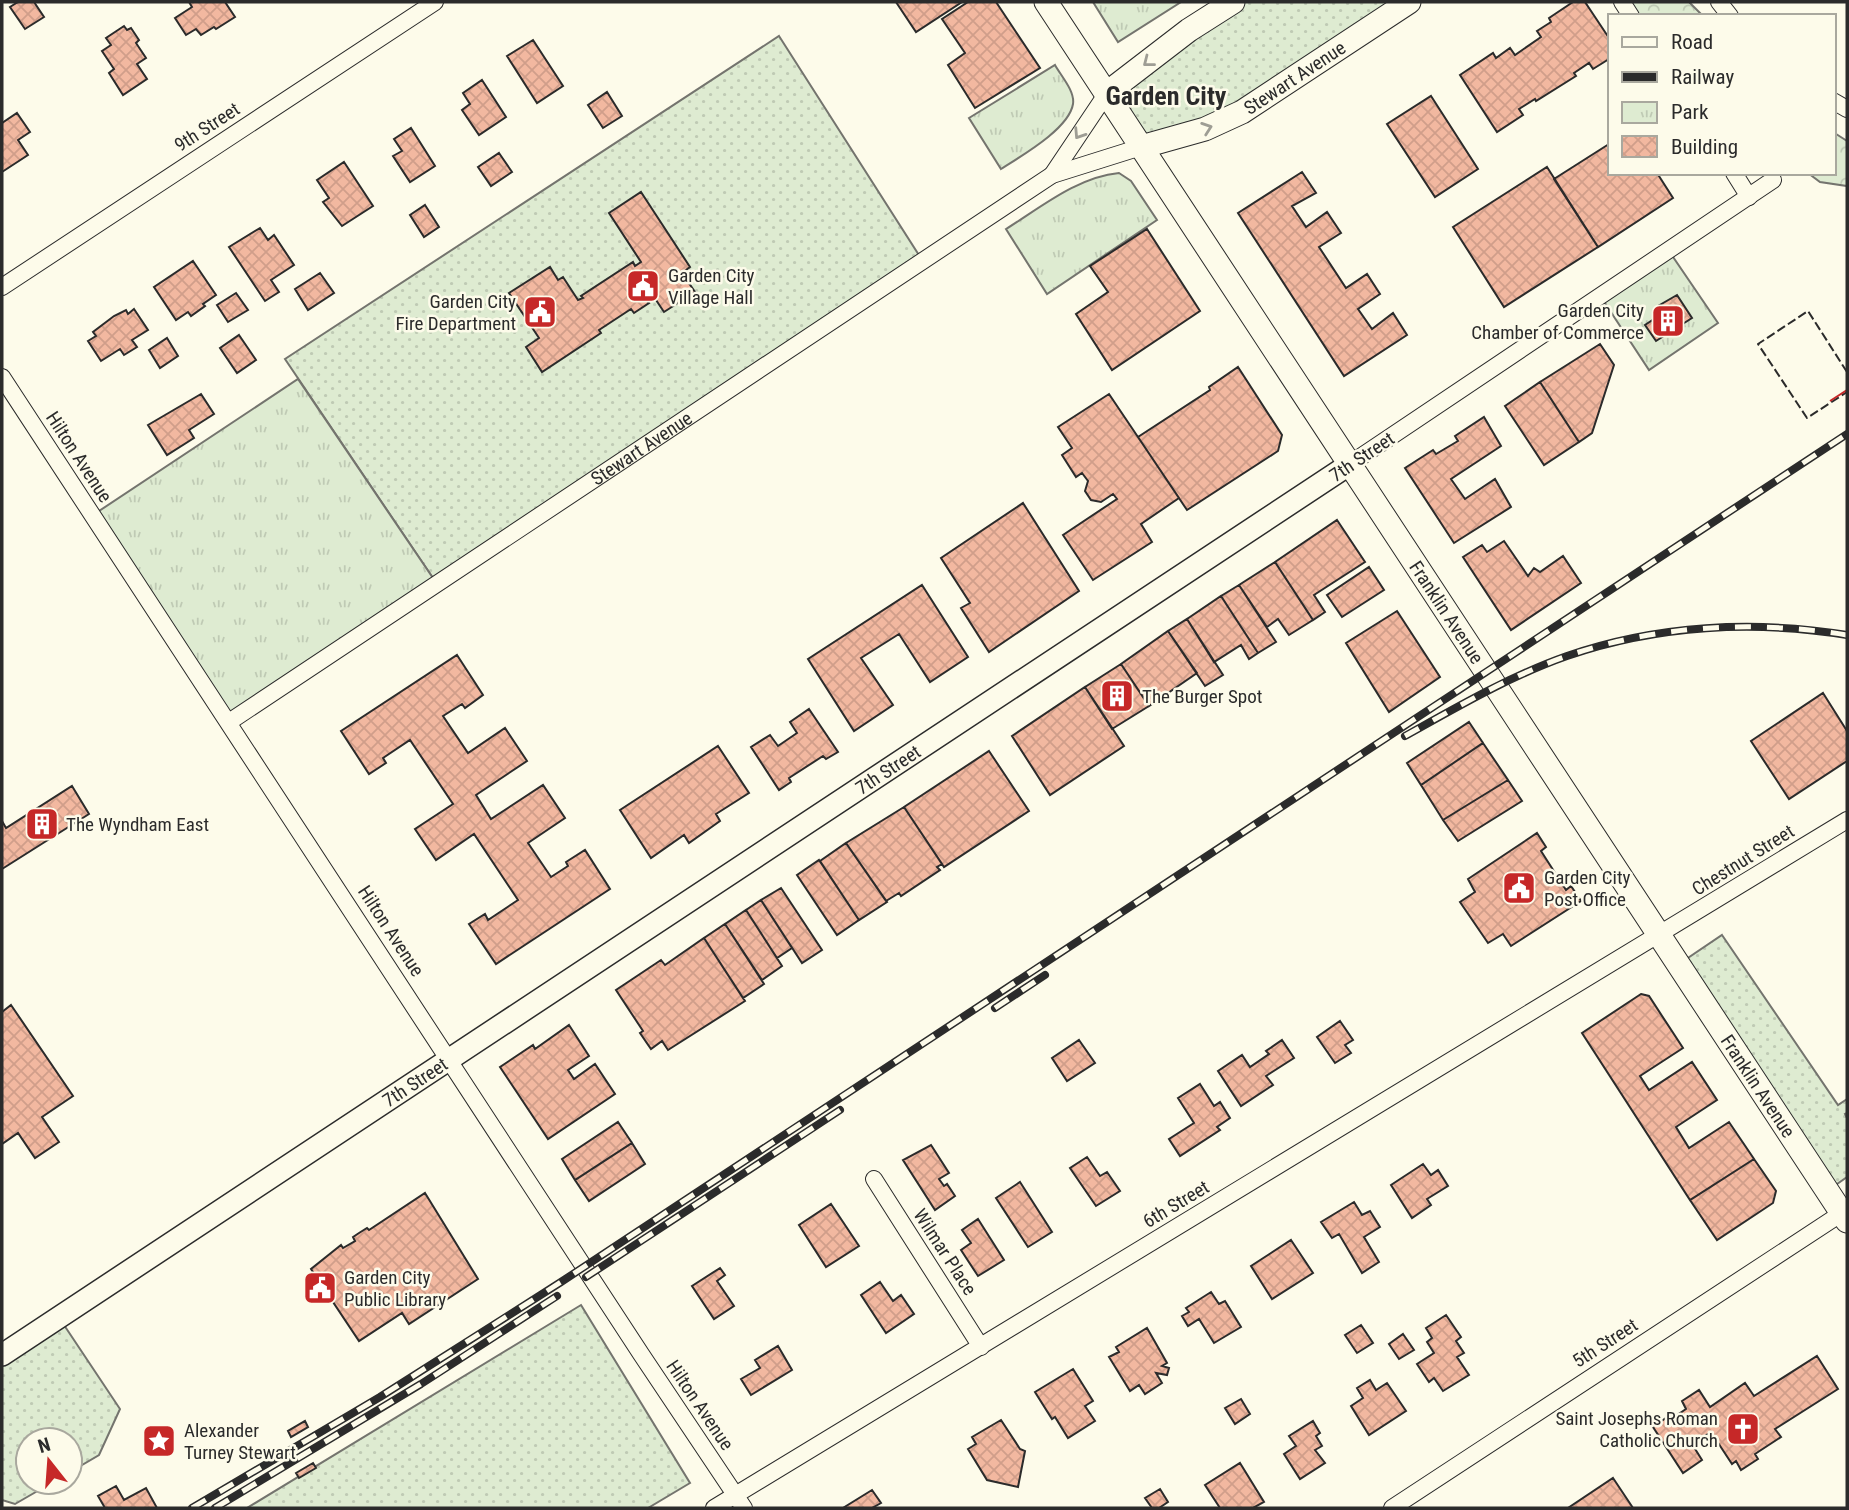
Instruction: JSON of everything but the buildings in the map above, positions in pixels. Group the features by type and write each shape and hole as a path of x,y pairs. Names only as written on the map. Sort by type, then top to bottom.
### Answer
{"main road":[{"name":"Franklin Avenue","path":"1046,2 1844,1217"},
{"name":"Stewart Avenue","path":"1107,93 1189,30 1233,2"},
{"name":"Stewart Avenue","path":"1141,147 1205,129 1234,116 1409,2"}],"street":[{"name":"9th Street","path":"2,287 435,2"},
{"name":"Stewart Avenue","path":"1052,175 1107,93"},
{"name":"Stewart Avenue","path":"229,722 1052,175 1141,147"},
{"path":"1735,175 1749,197"},
{"name":"7th Street","path":"2,1355 1350,464 1773,180"},
{"name":"Hilton Avenue","path":"2,377 740,1502"},
{"name":"Chestnut Street","path":"1660,935 1847,820"},
{"name":"6th Street","path":"714,1508 740,1502 981,1346 1660,935"},
{"name":"Wilmar Place","path":"874,1179 981,1346"},
{"name":"5th Street","path":"1392,1508 1844,1217"}],"green space":[{"path":"1093,2 1181,2 1118,42"},
{"path":"1232,2 1409,2 1199,134 1149,139 1127,107 1127,90"},
{"path":"1616,2 1689,2 1701,14 1625,14"},
{"path":"779,36 924,263 437,584 285,359"},
{"path":"1055,65 1072,94 1070,113 1043,141 1001,169 969,118"},
{"path":"1835,133 1847,141 1847,186 1820,182 1811,175 1835,175"},
{"path":"1119,173 1131,181 1157,220 1047,294 1006,229 1088,180"},
{"path":"1671,254 1718,323 1649,370 1603,300"},
{"path":"298,379 437,584 229,722 93,515"},
{"path":"1722,935 1838,1105 1847,1099 1847,1177 1827,1191 1679,964"},
{"path":"581,1305 690,1483 648,1508 247,1508"},
{"path":"58,1316 120,1409 99,1455 84,1464 84,1426 14,1426 14,1496 29,1496 15,1504 2,1500 2,1353"},
{"path":"157,1428 166,1432 170,1441 166,1450 157,1454 148,1450 144,1441 148,1432"}],"railway":[{"path":"192,1508 380,1397 561,1282 1847,434"},
{"path":"1405,736 1525,673 1567,656 1636,638 1706,628 1741,627 1812,630 1847,635"},
{"path":"995,1008 1045,975"},
{"path":"586,1277 840,1110"},
{"path":"215,1508 421,1384 557,1296"}],"fence":[{"path":"1847,372 1808,311 1758,344 1807,418 1847,392"}],"power":[{"path":"1830,401 1847,390"}],"place":[{"name":"Garden City Village Hall","path":"643,286"},
{"name":"Garden City Fire Department","path":"540,312"},
{"name":"Garden City Chamber of Commerce","path":"1668,321"},
{"name":"The Burger Spot","path":"1117,696"},
{"name":"The Wyndham East","path":"42,824"},
{"name":"Garden City Post Office","path":"1519,888"},
{"name":"Garden City Public Library","path":"320,1288"},
{"name":"Saint Josephs Roman Catholic Church","path":"1743,1429"},
{"name":"Alexander Turney Stewart","path":"159,1441"}],"district":[{"name":"Garden City","path":"1166,96"}]}
